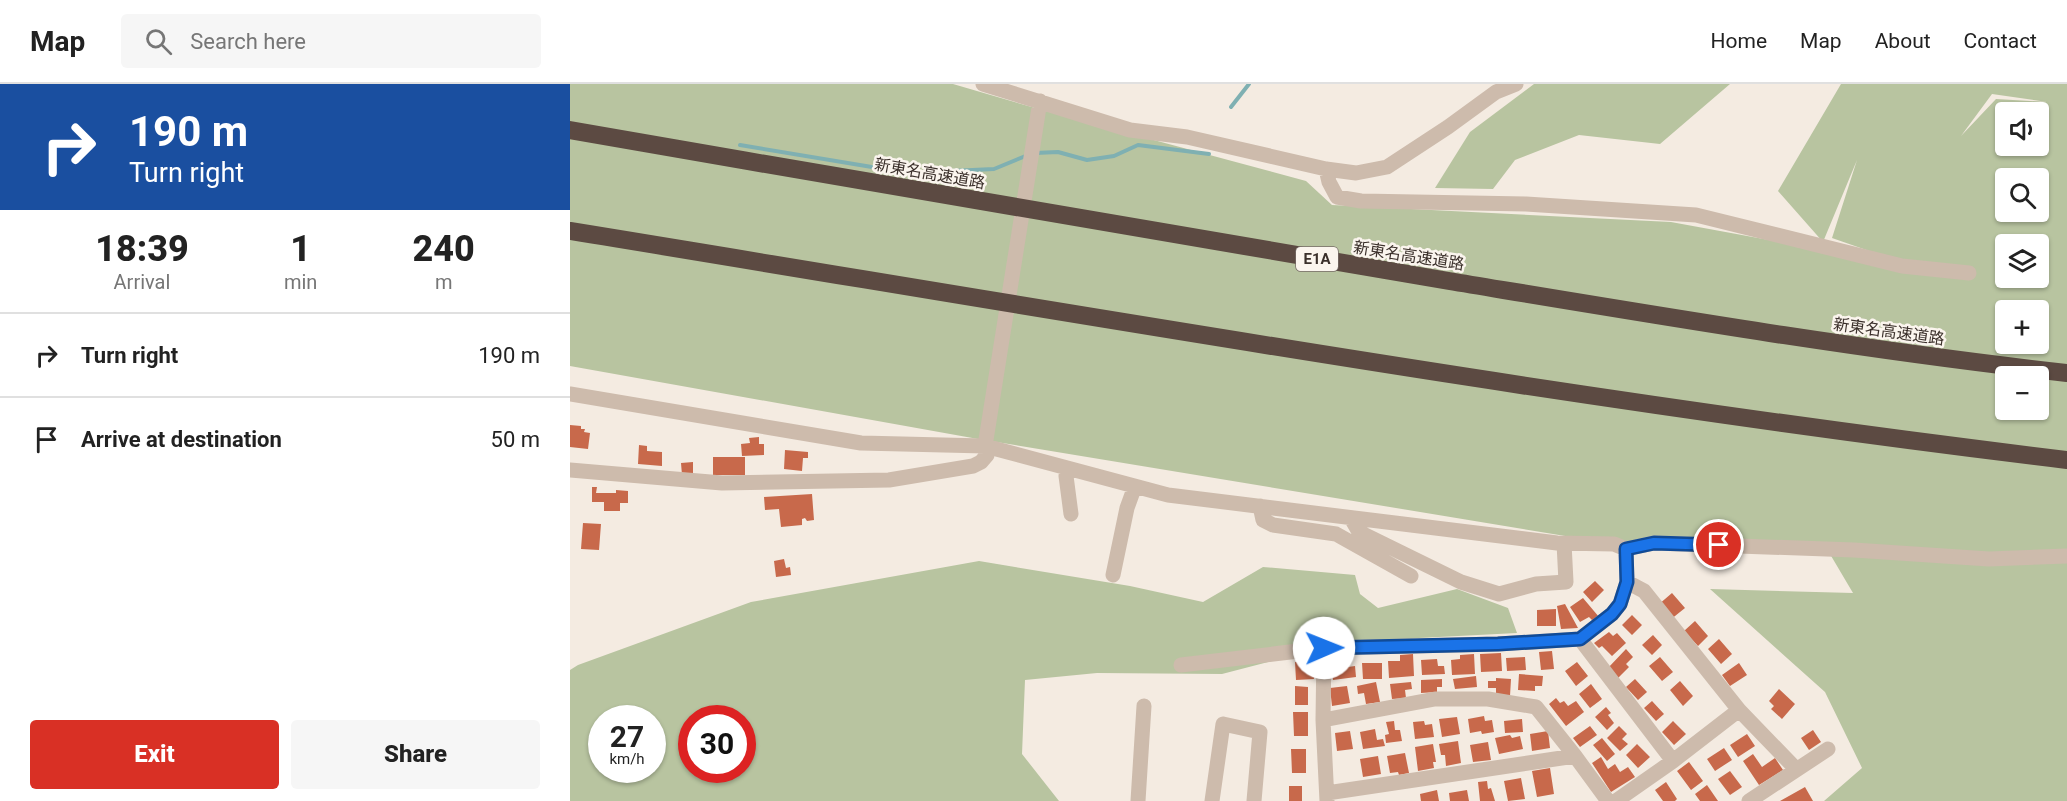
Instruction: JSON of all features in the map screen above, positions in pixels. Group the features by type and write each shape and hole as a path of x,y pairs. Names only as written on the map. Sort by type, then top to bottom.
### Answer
{"highway":[{"name":"新東名高速道路","path":"570,130 1360,267 1731,328 2067,374"},
{"path":"570,231 1346,358 1716,414 2067,460"}],"street":[{"path":"983,84 1130,130 1187,137 1326,169 1356,173 1387,167 1496,92 1516,84"},
{"path":"570,470 722,483 889,480 972,466 981,462 987,455 985,446 1040,101"},
{"path":"1326,169 1336,197 1361,201 1526,204 1696,215 1902,266 1969,273"},
{"path":"570,394 861,443 985,446 1168,495 1564,543 1614,544 1626,549 1654,543 1854,549 1989,559 2067,556"},
{"path":"1068,468 1066,476 1071,514"},
{"path":"1113,575 1127,508 1135,486"},
{"path":"1260,506 1263,520 1273,525 1336,534 1411,576"},
{"path":"1351,518 1359,532 1461,582 1499,594 1536,585 1566,582 1564,543"},
{"path":"1181,665 1324,648 1498,644 1580,639 1612,614 1620,604 1627,582 1626,549"},
{"path":"1627,582 1644,591 1739,710 1796,770"},
{"path":"1580,639 1673,761"},
{"path":"1324,648 1323,720 1327,797 1575,756"},
{"path":"1323,720 1435,699 1488,699 1536,707 1608,801"},
{"path":"1138,801 1144,706"},
{"path":"1616,801 1739,710"},
{"path":"1212,801 1223,724 1260,732 1254,801"},
{"path":"1749,801 1828,749"}],"green space":[{"path":"570,84 953,84 1306,181 1332,205 1671,222 1915,267 1832,238 1857,160 1823,242 1778,191 1841,84 2067,84 2067,801 1824,801 1862,768 1825,692 1710,589 1853,593 1827,549 1614,544 978,439 570,366","holes":["1992,94 2047,102 1996,99 1961,136"]},
{"path":"1534,84 1730,84 1660,144 1579,135 1515,160 1493,189 1435,188 1470,132"},
{"path":"979,561 1130,586 1203,602 1263,567 1355,575 1360,594 1378,608 1457,589 1508,608 1517,633 1419,638 1303,653 1222,674 1097,673 1025,680 1022,754 1059,801 570,801 570,670 578,665 751,602"}],"building":[{"path":"570,425 581,426 581,429 585,429 584,432 590,433 588,449 570,447"},
{"path":"759,437 759,444 764,444 764,455 742,456 741,444 750,443 749,438"},
{"path":"639,445 647,446 647,451 662,452 662,466 638,464"},
{"path":"785,450 808,452 808,458 803,458 802,471 784,469"},
{"path":"713,457 745,457 745,475 713,475"},
{"path":"693,462 693,474 682,475 681,463"},
{"path":"592,487 597,487 596,493 628,491 628,503 620,503 620,511 604,511 604,502 592,502"},
{"path":"812,494 814,520 802,519 802,525 781,527 779,509 765,510 764,497"},
{"path":"583,523 601,524 599,550 581,549"},
{"path":"784,559 786,568 790,567 791,575 776,577 774,561"},
{"path":"1595,581 1604,590 1592,602 1583,592"},
{"path":"1672,593 1685,608 1670,620 1658,605"},
{"path":"1583,598 1599,617 1593,621 1589,617 1580,622 1570,607"},
{"path":"1565,604 1578,628 1561,629 1557,606"},
{"path":"1556,609 1556,626 1537,626 1537,610"},
{"path":"1632,615 1642,625 1632,635 1622,625"},
{"path":"1695,621 1708,636 1698,646 1684,631"},
{"path":"1609,632 1613,636 1617,633 1626,643 1612,656 1602,646 1599,648 1594,643"},
{"path":"1653,635 1662,645 1652,655 1642,645"},
{"path":"1719,639 1732,654 1721,664 1708,649"},
{"path":"1626,649 1633,657 1626,664 1629,667 1618,678 1608,668"},
{"path":"1552,651 1554,669 1541,670 1539,652"},
{"path":"1501,653 1502,671 1481,672 1480,654"},
{"path":"1413,654 1414,676 1389,678 1388,661 1400,661 1400,655"},
{"path":"1474,654 1475,674 1452,675 1451,660 1460,659 1460,655"},
{"path":"1525,657 1526,670 1507,671 1506,658"},
{"path":"1660,657 1673,672 1662,681 1649,666"},
{"path":"1437,659 1438,666 1444,666 1445,674 1422,675 1421,660"},
{"path":"1295,662 1313,662 1314,679 1296,680"},
{"path":"1577,662 1588,676 1576,686 1565,671"},
{"path":"1341,663 1341,668 1355,666 1356,677 1333,680 1331,664"},
{"path":"1362,663 1382,663 1382,679 1363,679"},
{"path":"1739,663 1747,675 1730,686 1722,675"},
{"path":"1519,674 1543,676 1542,686 1535,686 1535,691 1518,690"},
{"path":"1476,676 1477,687 1455,689 1453,679"},
{"path":"1496,678 1511,679 1510,696 1496,696 1496,688 1488,688 1488,681 1496,681"},
{"path":"1442,679 1442,687 1437,687 1437,692 1421,693 1421,680"},
{"path":"1635,679 1647,692 1638,700 1626,687"},
{"path":"1680,681 1693,696 1683,706 1670,690"},
{"path":"1376,682 1380,702 1366,704 1364,693 1358,694 1357,686"},
{"path":"1411,682 1412,689 1405,690 1406,698 1392,699 1390,684"},
{"path":"1591,684 1602,699 1590,708 1579,694"},
{"path":"1295,686 1308,687 1308,705 1295,705"},
{"path":"1347,686 1350,703 1332,706 1330,688"},
{"path":"1779,689 1795,704 1782,719 1771,709 1774,706 1769,701"},
{"path":"1556,698 1560,703 1564,701 1568,706 1576,701 1584,712 1566,726 1549,704"},
{"path":"1652,701 1664,714 1656,721 1644,708"},
{"path":"1606,707 1614,723 1607,730 1595,717"},
{"path":"1293,712 1308,712 1308,736 1294,736"},
{"path":"1484,716 1485,721 1492,720 1494,732 1470,733 1468,719"},
{"path":"1457,717 1460,734 1442,737 1439,719"},
{"path":"1522,719 1523,732 1505,733 1504,721"},
{"path":"1394,721 1395,730 1400,730 1402,741 1386,743 1385,735 1389,734 1386,722"},
{"path":"1424,721 1425,725 1432,724 1434,737 1415,739 1413,722"},
{"path":"1673,721 1686,734 1674,745 1662,732"},
{"path":"1590,726 1597,735 1580,747 1573,738"},
{"path":"1619,726 1627,734 1622,739 1628,744 1620,751 1607,738"},
{"path":"1375,729 1377,740 1383,739 1385,746 1363,749 1360,732"},
{"path":"1813,730 1821,742 1809,750 1801,738"},
{"path":"1350,731 1353,749 1337,751 1335,733"},
{"path":"1548,731 1550,748 1532,751 1530,734"},
{"path":"1747,734 1755,746 1738,757 1730,745"},
{"path":"1510,735 1512,738 1520,736 1523,749 1499,754 1495,738"},
{"path":"1602,738 1615,754 1607,761 1593,745"},
{"path":"1458,741 1461,763 1446,766 1445,755 1441,755 1439,744"},
{"path":"1488,742 1491,760 1473,762 1470,745"},
{"path":"1433,744 1436,762 1433,762 1434,768 1418,771 1415,747"},
{"path":"1637,744 1650,757 1638,768 1626,755"},
{"path":"1724,748 1732,760 1715,771 1707,759"},
{"path":"1291,749 1306,749 1306,773 1292,773"},
{"path":"1405,753 1409,773 1399,775 1398,772 1390,773 1387,756"},
{"path":"1753,754 1762,767 1775,758 1783,770 1759,785 1743,761"},
{"path":"1378,756 1381,774 1363,777 1360,759"},
{"path":"1601,757 1608,769 1615,764 1620,772 1628,767 1635,777 1611,792 1592,763"},
{"path":"1689,762 1703,781 1691,790 1677,771"},
{"path":"1550,768 1554,794 1537,797 1532,771"},
{"path":"1730,771 1742,787 1730,795 1718,779"},
{"path":"1521,778 1525,799 1508,801 1504,781"},
{"path":"1487,781 1488,789 1491,788 1495,801 1480,801 1478,782"},
{"path":"1666,782 1677,799 1675,801 1663,801 1655,790"},
{"path":"1707,785 1718,801 1700,801 1695,794"},
{"path":"1289,786 1302,786 1302,801 1289,801"},
{"path":"1805,787 1813,801 1780,801"},
{"path":"1437,790 1439,801 1421,801 1420,794"},
{"path":"1467,790 1469,801 1450,801 1449,793"}],"waterway":[{"path":"1231,107 1249,84"},
{"path":"740,145 908,173 994,169 1028,155"},
{"path":"1035,153 1058,152 1087,160 1114,156 1138,145 1209,154"}],"route":[{"path":"1324,648 1498,644 1580,639 1612,614 1620,604 1627,582 1626,549 1654,543 1719,545"}]}
